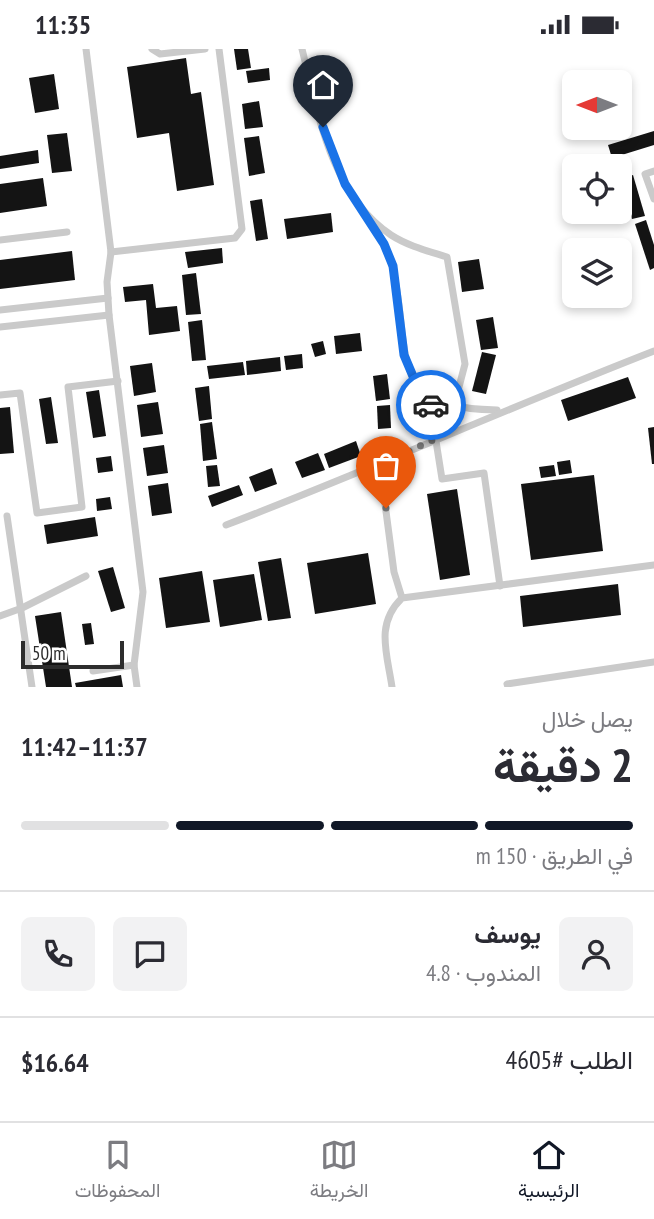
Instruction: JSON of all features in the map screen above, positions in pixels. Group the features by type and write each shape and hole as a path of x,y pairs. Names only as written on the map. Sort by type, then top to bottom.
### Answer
{"lane":[{"path":"86,49 111,252 109,315 143,592 134,665 137,687"},
{"path":"152,49 160,54 205,49"},
{"path":"111,252 235,238 242,229 219,49"},
{"path":"302,49 330,153 345,184 370,218 393,266 404,355 415,381 429,397 454,406 467,410 501,410"},
{"path":"654,171 645,174 654,199"},
{"path":"370,218 401,240 447,257 465,364 454,406"},
{"path":"0,240 67,232"},
{"path":"0,310 108,298"},
{"path":"0,327 109,315"},
{"path":"226,525 380,465 501,410 654,351"},
{"path":"0,395 20,393 37,513 82,507 68,387 118,381"},
{"path":"429,397 442,479 484,473 500,586"},
{"path":"380,465 394,572 402,597"},
{"path":"7,516 32,687"},
{"path":"392,687 385,621 389,610 402,597 654,565"},
{"path":"0,616 86,576"},
{"path":"508,687 507,684 654,662"},
{"path":"93,671 134,665"}],"building":[{"path":"234,49 248,49 251,68 237,70"},
{"path":"186,58 191,94 201,92 214,185 177,191 169,133 137,138 127,67"},
{"path":"269,68 270,80 248,83 246,71"},
{"path":"54,74 59,109 35,113 29,78"},
{"path":"259,101 263,127 245,129 242,104"},
{"path":"654,131 654,145 625,154 611,154 608,145 632,140 632,138"},
{"path":"67,133 72,171 52,173 47,135"},
{"path":"259,136 265,173 249,176 244,138"},
{"path":"38,150 39,163 0,169 0,156"},
{"path":"632,175 645,216 632,219"},
{"path":"43,178 47,206 0,213 0,184"},
{"path":"262,199 268,239 256,241 250,201"},
{"path":"331,213 333,232 287,239 284,219"},
{"path":"646,220 654,245 654,268 650,270 635,224"},
{"path":"222,248 223,263 188,268 185,252"},
{"path":"72,251 75,280 0,289 0,260"},
{"path":"479,259 484,289 462,292 458,262"},
{"path":"196,273 201,314 186,315 182,275"},
{"path":"153,284 156,308 177,306 180,331 149,335 146,300 125,302 123,287"},
{"path":"493,317 498,348 481,350 476,320"},
{"path":"202,320 206,360 192,361 188,322"},
{"path":"360,333 362,351 336,354 334,336"},
{"path":"323,341 326,354 315,357 311,344"},
{"path":"482,352 496,355 486,394 472,391"},
{"path":"302,354 303,368 286,370 284,356"},
{"path":"280,357 281,371 247,375 246,361"},
{"path":"243,362 245,375 209,379 207,366"},
{"path":"152,363 156,392 134,396 130,366"},
{"path":"387,374 390,399 376,401 373,376"},
{"path":"628,377 636,398 568,421 561,400"},
{"path":"209,386 212,419 199,421 195,388"},
{"path":"99,390 106,436 93,438 86,392"},
{"path":"51,397 58,443 46,444 39,399"},
{"path":"158,402 163,434 141,437 137,405"},
{"path":"390,405 391,428 378,429 377,406"},
{"path":"10,407 14,453 0,454 0,408"},
{"path":"212,422 217,459 203,461 200,424"},
{"path":"654,427 654,464 652,464 648,428"},
{"path":"356,441 361,456 329,468 324,454"},
{"path":"164,445 168,473 147,476 143,448"},
{"path":"318,453 325,470 302,478 295,462"},
{"path":"111,456 113,471 98,473 96,458"},
{"path":"570,460 572,473 559,475 557,462"},
{"path":"217,465 220,486 208,487 206,466"},
{"path":"554,465 556,476 541,478 539,467"},
{"path":"272,468 277,484 255,492 249,477"},
{"path":"594,475 603,551 531,560 521,484"},
{"path":"168,483 172,513 152,516 148,486"},
{"path":"239,485 243,495 212,507 208,496"},
{"path":"457,489 470,575 440,580 427,494"},
{"path":"110,497 112,509 97,511 96,499"},
{"path":"95,517 98,536 47,544 44,525"},
{"path":"368,553 376,604 315,614 307,563"},
{"path":"281,558 291,618 268,621 258,562"},
{"path":"113,567 125,608 111,612 98,571"},
{"path":"202,571 210,622 166,628 159,578"},
{"path":"254,574 262,620 220,627 213,580"},
{"path":"618,584 621,615 523,627 520,596"},
{"path":"61,612 72,687 46,687 35,616"},
{"path":"91,623 94,644 85,645 82,624"},
{"path":"121,675 123,687 76,687 75,683"}],"way so far":[{"path":"386,508 380,465 437,438 431,405"}],"route":[{"path":"323,127 330,153 345,184 370,218 393,266 404,355 415,381 429,397 431,405"}]}
